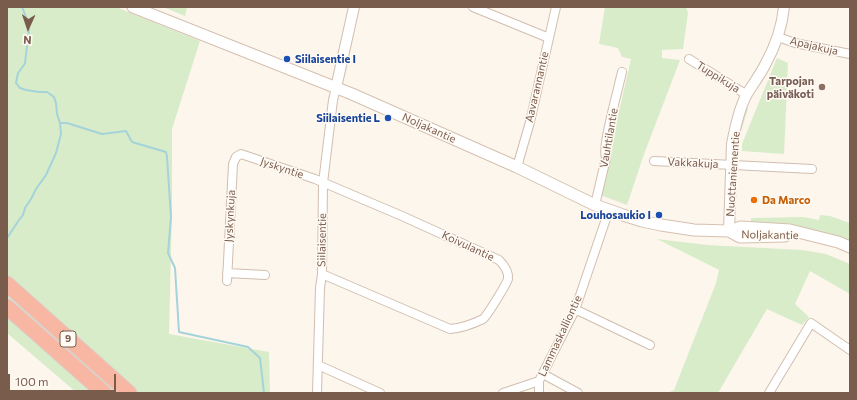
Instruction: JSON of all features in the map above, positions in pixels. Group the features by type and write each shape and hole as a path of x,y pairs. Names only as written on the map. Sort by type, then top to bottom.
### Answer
{"highway":[{"name":"9","path":"7,284 129,393"},
{"name":"9","path":"7,307 104,393"}],"main road":[{"name":"Noljakantie","path":"133,7 336,88 517,167 595,205 609,210 642,221 672,227 694,230 729,231 740,237 812,235 850,247"}],"street":[{"path":"336,88 354,7"},
{"path":"473,7 549,38"},
{"name":"Aavarannantie","path":"517,167 530,122 556,7"},
{"name":"Nuottaniementie","path":"729,231 732,144 734,131 746,94 765,66 778,37 784,7"},
{"name":"Apajakuja","path":"778,37 795,43 850,54"},
{"name":"Tuppikuja","path":"689,59 746,94"},
{"name":"Vauhtilantie","path":"595,205 606,158 605,154 609,126 622,72"},
{"name":"Siilaisentie","path":"317,393 320,288 322,274 323,183 333,100 336,88"},
{"name":"Jyskyntie","path":"241,154 323,183"},
{"name":"Jyskynkuja","path":"241,154 236,157 232,164 227,277 265,275"},
{"name":"Vakkakuja","path":"654,161 812,169"},
{"name":"Koivulantie","path":"322,274 450,329 459,328 485,318 508,280 508,274 503,264 499,260 402,216 323,183"},
{"name":"Lammaskalliontie","path":"503,393 541,377 575,310 609,210"},
{"path":"575,310 650,345"},
{"path":"769,393 811,323 850,350"},
{"path":"318,365 380,393"},
{"path":"539,393 541,377 578,393"}],"green space":[{"path":"7,7 116,7 200,41 172,129 169,334 269,352 270,393 77,393 7,333"},
{"path":"163,7 187,7 185,16"},
{"path":"605,7 686,7 688,13 683,49 662,50 662,58 680,60 643,157 627,205 600,195 631,59 622,57 618,48 599,44"},
{"path":"777,58 788,63 784,154 742,151 742,144"},
{"path":"746,106 748,109 741,131 737,159 735,156 739,128"},
{"path":"820,215 830,216 850,223 850,242 751,224 751,218 803,217 819,220"},
{"path":"657,239 707,245 802,250 826,254 850,264 850,294 810,271 795,304 809,317 802,325 767,309 718,393 668,393 674,390 716,283 719,270"}],"waterway":[{"path":"7,238 23,215 25,208 46,175 56,153 61,134 54,97 47,92 20,88 16,83 18,73 25,63 29,30 28,22 22,7"},
{"path":"60,123 67,123 102,134 126,131 132,142 166,152 171,217 168,253 175,268 179,332 248,347 260,358 264,393"}],"place":[{"name":"Siilaisentie I","path":"287,59"},
{"name":"Tarpojan päiväkoti","path":"822,87"},
{"name":"Siilaisentie L","path":"388,118"},
{"name":"Da Marco","path":"754,200"},
{"name":"Louhosaukio I","path":"659,215"}]}
